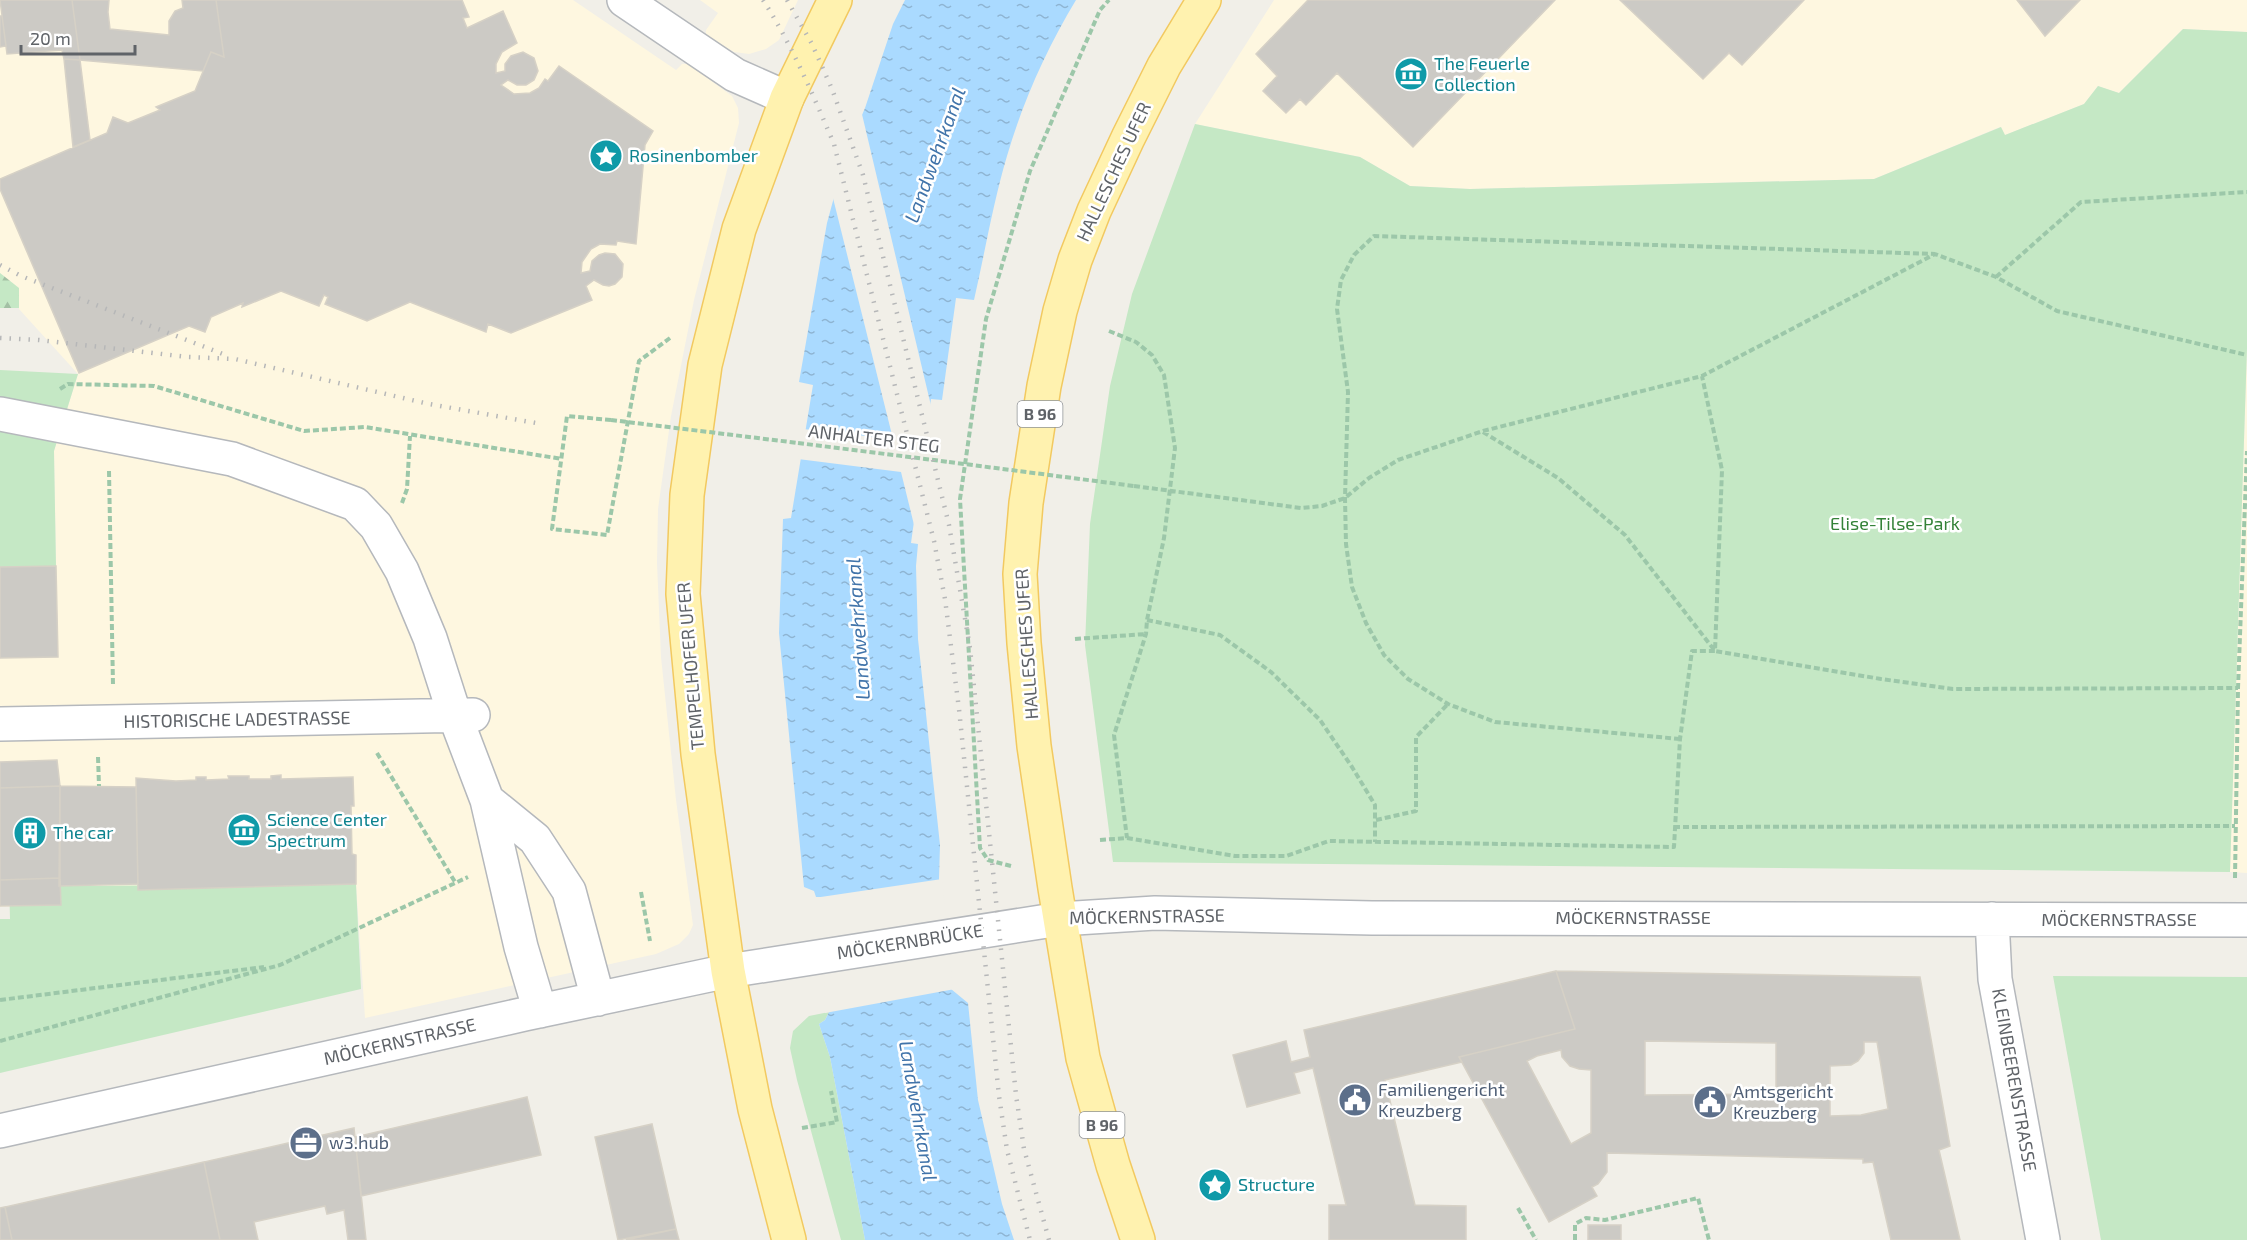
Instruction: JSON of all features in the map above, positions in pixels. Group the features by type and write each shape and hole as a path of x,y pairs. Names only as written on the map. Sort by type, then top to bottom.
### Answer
{"main road":[{"name":"TEMPELHOFER UFER","path":"789,1240 756,1109 728,971 698,754 684,604 687,495 705,365 739,230 787,98 835,0"},
{"name":"HALLESCHES UFER","path":"1138,1240 1113,1165 1083,1058 1034,746 1020,574 1026,502 1044,386 1060,311 1075,260 1094,211 1128,138 1164,66 1204,0"}],"street":[{"path":"624,0 735,75 787,98"},
{"path":"0,414 232,459 355,504 376,526 402,571 464,715 487,800 521,947 540,1011"},
{"name":"HISTORISCHE LADESTRASSE","path":"0,724 464,715"},
{"path":"487,800 535,839 569,891 598,999"},
{"name":"MÖCKERNSTRASSE","path":"1019,925 1060,919 1155,913 1372,918 2247,920"},
{"name":"KLEINBEERENSTRASSE","path":"1992,920 1995,979 2043,1240"},
{"name":"MÖCKERNBRÜCKE","path":"800,959 1019,925"},
{"name":"MÖCKERNSTRASSE","path":"0,1131 540,1011 728,971 800,959"}],"path":[{"path":"1996,278 2081,202 2247,192"},
{"path":"1680,739 1495,722 1448,704 1408,679 1384,655 1366,623 1353,587 1346,544 1348,392 1337,309 1341,280 1354,255 1374,236 1935,254 1996,278 2057,311 2247,355"},
{"path":"1345,498 1369,478 1398,460 1483,432 1702,376 1935,254"},
{"path":"1109,331 1136,342 1152,355 1164,375 1175,448 1164,538 1146,634 1114,735 1127,838"},
{"path":"39,421 49,397 68,384 154,386 304,430 365,427 562,459 552,529 607,535 639,361 670,338"},
{"path":"1702,376 1722,470 1715,651"},
{"name":"ANHALTER STEG","path":"562,459 567,416 1301,508 1322,506 1345,498"},
{"path":"1483,432 1558,478 1625,535 1715,651"},
{"path":"108,434 114,722"},
{"path":"407,489 410,436"},
{"path":"2235,878 2238,688 2247,451"},
{"path":"1147,620 1220,635 1271,672 1320,720 1375,805 1375,842"},
{"path":"1075,639 1146,634"},
{"path":"1100,840 1127,838 1235,856 1286,855 1329,841 1674,847 1680,739 1692,651 1715,651 1881,679 1953,688 2238,688"},
{"path":"1376,820 1416,811 1416,737 1448,704"},
{"path":"358,718 455,883"},
{"path":"98,768 99,786"},
{"path":"1674,827 2235,826"},
{"path":"0,1041 280,965 466,878"},
{"path":"641,892 650,941"},
{"path":"0,1000 280,965"},
{"path":"802,1128 837,1122 831,1090"},
{"path":"1575,1240 1575,1224 1586,1218 1605,1220 1698,1198 1709,1240"},
{"path":"1518,1208 1536,1240"}],"shaded area":[{"path":"0,0 573,0 676,70 682,64 688,64 732,96 738,108 739,123 694,300 671,416 658,509 657,563 661,657 676,800 693,925 689,934 679,944 656,954 365,1018 356,884 61,905 0,907 0,567 56,566 54,451 78,374 19,309 18,288 0,273"},
{"path":"700,0 798,0 779,40 766,49 749,54 734,52 706,35 706,30 718,13"},
{"path":"1274,0 2247,0 2247,32 2183,29 2119,93 2098,86 2084,104 2005,135 2000,127 1874,179 1470,189 1410,186 1360,157 1195,124"},
{"path":"2247,348 2247,873 2230,872"}],"green space":[{"name":"Elise-Tilse-Park","path":"2183,29 2247,32 2247,348 2230,872 1113,862 1085,645 1090,524 1110,386 1132,294 1195,124 1360,157 1410,186 1470,189 1874,179 2001,127 2005,135 2084,104 2098,86 2119,93"},
{"path":"0,273 19,288 19,308 0,308"},
{"path":"0,370 78,374 54,451 56,566 0,567"},
{"path":"9,879 60,886 356,884 361,989 0,1073 0,919 10,919"},
{"path":"2053,976 2247,977 2247,1240 2101,1240"},
{"path":"829,1012 825,1020 819,1024 830,1057 865,1240 841,1240 790,1048 793,1031 809,1016"}],"water":[{"name":"Landwehrkanal","path":"905,0 1076,0 1037,75 1013,135 997,192 974,300 956,298 942,400 931,399 911,543 918,544 916,566 918,639 940,845 939,879 951,989 968,1003 978,1100 1002,1204 1014,1240 865,1240 830,1057 819,1024 825,1020 829,1012 826,897 816,897 814,891 804,887 779,633 783,519 791,518 813,385 799,382 827,223 846,153 865,108 893,24"}],"pier":[{"path":"861,110 932,410 916,533 901,472 798,459 803,429 893,439 832,194 844,152"},
{"path":"942,879 953,988 955,989 825,1013 823,900 814,898"}],"building":[{"path":"0,0 72,0 80,60 64,59 62,50 7,54"},
{"path":"72,0 109,0 110,29 169,35 169,21 175,11 183,8 182,0 216,0 224,57 211,52 203,71 80,60"},
{"path":"216,0 462,0 469,17 463,18 467,28 503,11 517,43 502,52 496,64 496,73 505,71 505,64 511,56 523,52 534,58 538,71 534,80 526,85 517,85 508,80 501,85 514,94 530,93 539,88 545,79 548,81 559,66 653,131 645,145 636,244 617,241 616,245 600,244 591,249 582,262 581,273 590,271 592,261 599,255 615,254 623,264 622,277 609,286 594,280 586,286 592,300 511,333 488,324 486,332 410,302 367,321 325,304 328,297 324,295 319,306 281,291 242,307 243,303 211,317 205,332 189,326 79,373 0,189 0,179 107,133 113,117 128,123 160,110 156,107 195,91 211,52 224,57"},
{"name":"The Feuerle Collection","path":"1308,0 1555,0 1413,147 1337,73 1306,105 1300,99 1286,113 1263,91 1277,76 1256,54"},
{"path":"1620,0 1804,0 1742,65 1729,53 1703,79"},
{"path":"2017,0 2080,0 2045,36"},
{"path":"0,16 2,16 6,46 0,47"},
{"path":"64,59 80,60 90,140 73,147"},
{"path":"56,566 58,657 0,658 0,567"},
{"path":"57,760 60,786 0,788 0,762"},
{"name":"Science Center Spectrum","path":"281,775 281,779 353,777 352,854 356,855 356,884 138,890 136,778 176,781 196,780 196,777 206,777 206,780 229,779 228,776 271,779 271,776"},
{"path":"60,786 136,787 138,884 59,886"},
{"name":"The car","path":"60,786 60,878 0,880 0,788"},
{"path":"60,878 61,905 0,906 0,880"},
{"name":"Amtsgericht Kreuzberg","path":"1556,971 1920,977 1950,1146 1939,1150 1960,1240 1891,1240 1873,1162 1863,1163 1863,1159 1607,1153 1607,1172 1598,1184 1592,1187 1597,1196 1549,1222 1459,1057 1575,1029","holes":["1645,1041 1776,1043 1776,1094 1645,1095","1864,1042 1877,1042 1888,1109 1861,1115 1830,1116 1830,1066 1851,1065 1858,1061 1864,1053","1561,1050 1562,1057 1570,1066 1591,1070 1591,1133 1571,1144 1527,1061"]},
{"name":"Familiengericht Kreuzberg","path":"1556,971 1575,1029 1459,1057 1462,1062 1385,1080 1415,1205 1466,1206 1466,1240 1329,1240 1329,1205 1346,1205 1313,1068 1294,1073 1300,1093 1247,1107 1233,1055 1286,1041 1291,1062 1310,1057 1304,1030"},
{"path":"527,1097 541,1155 361,1196 355,1137"},
{"path":"652,1124 676,1229 618,1240 595,1137"},
{"path":"354,1128 366,1240 348,1240 344,1210 327,1214 325,1206 254,1222 258,1240 220,1240 204,1162"},
{"path":"204,1162 220,1240 12,1240 5,1207"},
{"path":"5,1207 12,1240 0,1240 0,1208"},
{"path":"1588,1225 1621,1225 1621,1240 1588,1240"},
{"path":"676,1229 679,1240 626,1240"}],"railway":[{"path":"763,0 793,52 834,144 934,541 945,599 959,709 999,1096 1007,1150 1030,1240"},
{"path":"787,0 812,44 832,89 863,175 949,525 970,648 1016,1095 1024,1149 1049,1240"},
{"path":"0,265 21,276 223,354"},
{"path":"0,338 39,340 188,357 235,359 429,404 536,423"}],"place":[{"name":"The Feuerle Collection","path":"1411,74"},
{"name":"Rosinenbomber","path":"606,156"},
{"name":"Science Center Spectrum","path":"244,830"},
{"name":"The car","path":"30,833"},
{"name":"Familiengericht Kreuzberg","path":"1355,1100"},
{"name":"Amtsgericht Kreuzberg","path":"1710,1102"},
{"name":"w3.hub","path":"306,1143"},
{"name":"Structure","path":"1215,1185"}]}
